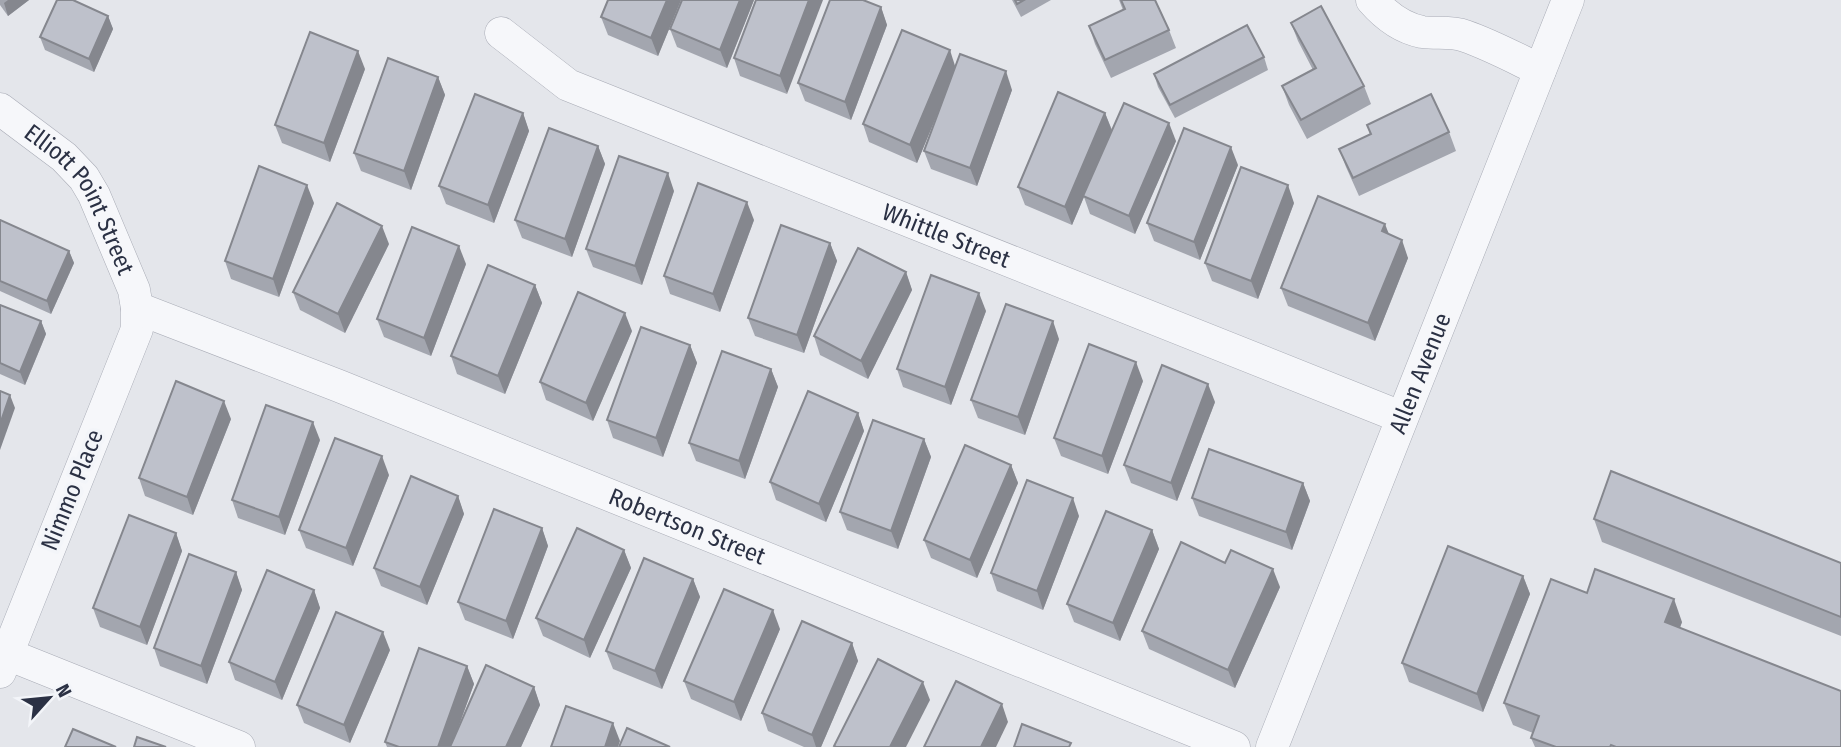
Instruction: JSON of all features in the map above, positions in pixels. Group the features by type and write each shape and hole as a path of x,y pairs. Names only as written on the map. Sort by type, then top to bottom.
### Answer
{"street":[{"name":"Allen Avenue","path":"1272,747 1568,0"},
{"path":"1374,1 1391,18 1413,29 1463,35 1499,49 1540,70"},
{"name":"Whittle Street","path":"501,33 568,85 1401,417"},
{"name":"Elliott Point Street","path":"0,109 64,157 84,178 94,195 134,290 137,308"},
{"name":"Nimmo Place","path":"3,663 136,329 137,308"},
{"name":"Robertson Street","path":"137,308 339,386 1234,747"},
{"path":"3,663 239,747"}],"building":[{"path":"57,0 73,0 108,16 89,59 40,37"},
{"path":"608,0 667,0 651,38 601,17"},
{"path":"682,0 740,0 720,50 670,29"},
{"path":"756,0 809,0 780,76 734,58"},
{"path":"830,0 863,0 881,7 845,102 798,83"},
{"path":"1121,0 1155,0 1169,30 1105,60 1089,26 1125,9"},
{"path":"1321,6 1364,86 1301,120 1282,86 1316,68 1291,23"},
{"path":"1247,25 1264,57 1170,105 1154,74"},
{"path":"902,30 950,50 910,145 863,124"},
{"path":"310,32 358,51 324,143 275,125"},
{"path":"960,54 1006,71 970,168 924,151"},
{"path":"388,58 438,77 404,171 354,153"},
{"path":"1058,92 1105,113 1065,207 1018,187"},
{"path":"475,94 523,113 488,205 439,186"},
{"path":"1431,94 1449,132 1353,178 1339,149 1371,134 1367,125"},
{"path":"1124,103 1169,123 1129,216 1083,196"},
{"path":"549,128 598,146 565,239 515,220"},
{"path":"1184,128 1231,147 1194,242 1147,223"},
{"path":"619,156 668,173 635,266 586,249"},
{"path":"259,166 307,185 273,279 225,261"},
{"path":"1241,167 1288,185 1251,281 1205,263"},
{"path":"698,183 747,202 713,294 664,276"},
{"path":"1318,196 1385,224 1382,231 1402,240 1368,323 1281,288"},
{"path":"337,203 382,226 338,314 293,292"},
{"path":"0,220 69,251 47,301 0,281"},
{"path":"781,225 830,243 797,335 748,318"},
{"path":"412,227 459,246 424,338 377,319"},
{"path":"858,248 906,272 861,361 814,336"},
{"path":"488,265 535,285 498,376 451,356"},
{"path":"931,275 979,293 945,387 897,369"},
{"path":"578,292 625,313 586,403 540,382"},
{"path":"1006,304 1053,321 1018,417 971,400"},
{"path":"0,305 41,321 20,372 0,363"},
{"path":"641,327 690,345 656,438 607,420"},
{"path":"1089,344 1136,362 1102,456 1054,438"},
{"path":"722,351 771,369 739,461 689,443"},
{"path":"1162,365 1208,384 1171,483 1124,465"},
{"path":"176,381 224,401 187,497 139,478"},
{"path":"0,391 10,395 0,424"},
{"path":"808,391 858,413 819,504 770,482"},
{"path":"266,405 313,422 279,517 232,500"},
{"path":"873,420 924,439 891,531 840,512"},
{"path":"335,438 382,456 346,548 299,530"},
{"path":"965,445 1011,465 970,560 924,540"},
{"path":"1209,449 1303,483 1286,532 1192,498"},
{"path":"1611,471 1841,563 1841,617 1594,519"},
{"path":"411,476 458,496 420,587 374,568"},
{"path":"1027,480 1073,498 1037,591 991,573"},
{"path":"494,509 542,528 506,621 458,602"},
{"path":"1106,511 1152,530 1113,623 1067,604"},
{"path":"129,515 176,533 140,627 93,608"},
{"path":"577,528 624,550 584,640 536,618"},
{"path":"1181,542 1225,563 1231,550 1273,569 1228,670 1142,631"},
{"path":"1448,546 1523,576 1477,694 1402,663"},
{"path":"189,554 236,572 201,666 154,648"},
{"path":"644,558 693,579 655,671 606,651"},
{"path":"1595,569 1674,599 1665,622 1841,691 1841,747 1556,747 1531,738 1539,716 1504,703 1551,579 1587,593"},
{"path":"267,570 314,590 275,682 229,662"},
{"path":"724,589 773,610 734,702 684,681"},
{"path":"336,612 383,632 344,725 297,705"},
{"path":"802,621 852,643 812,735 762,713"},
{"path":"419,648 467,666 438,747 399,747 385,742"},
{"path":"878,659 923,682 890,747 836,747 834,746"},
{"path":"486,665 534,687 506,747 450,747"},
{"path":"956,681 1002,704 981,747 924,747"},
{"path":"566,706 613,723 605,747 551,747"},
{"path":"1022,724 1071,743 1069,747 1014,747"},
{"path":"627,728 670,747 619,747"},
{"path":"73,729 116,747 65,747"},
{"path":"137,737 166,747 134,747"}]}
